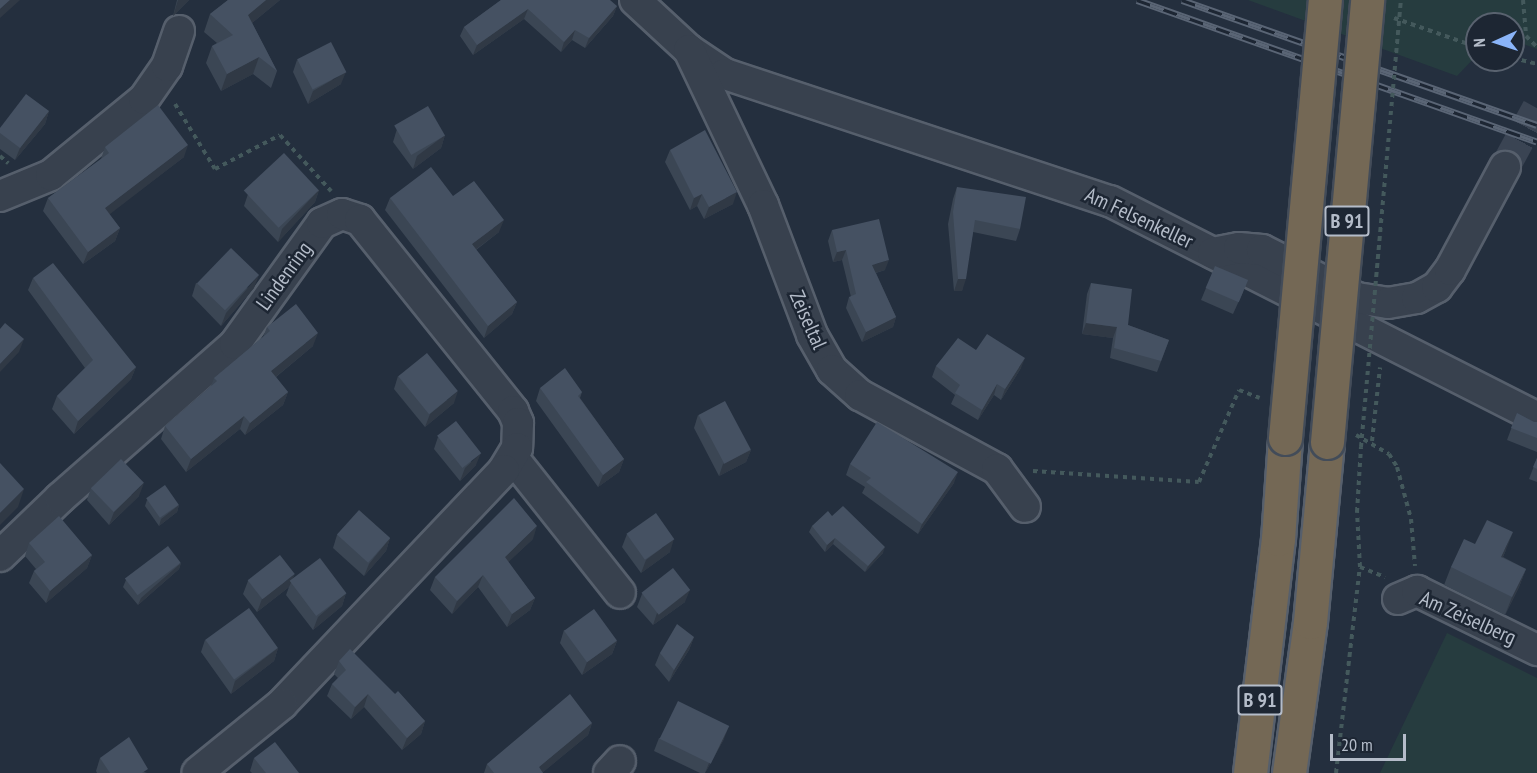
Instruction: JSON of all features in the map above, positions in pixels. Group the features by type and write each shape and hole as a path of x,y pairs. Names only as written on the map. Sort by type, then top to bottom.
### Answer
{"highway":[{"name":"B 91","path":"1250,773 1276,561 1325,0"},
{"name":"B 91","path":"1289,773 1310,622 1327,442 1377,8"}],"street":[{"path":"635,0 689,50"},
{"path":"0,196 51,175 144,99 159,81 179,31"},
{"name":"Am Felsenkeller","path":"689,50 725,74 1110,201 1537,418"},
{"name":"Zeiseltal","path":"689,50 763,206 812,335 832,370 860,395 997,469 1025,507"},
{"path":"1213,253 1239,248 1262,250 1357,298 1388,303 1417,298 1437,287 1450,270 1505,167"},
{"name":"Lindenring","path":"0,556 60,498 235,344 322,223 342,214 360,220 513,411 519,436 513,458"},
{"path":"197,773 282,704 513,458 620,593"},
{"name":"Am Zeiselberg","path":"1408,595 1537,650"}],"path":[{"path":"1336,773 1360,567 1357,512 1360,447 1401,0"},
{"path":"1523,0 1526,36 1537,47"},
{"path":"1377,8 1465,42"},
{"path":"159,81 214,169 280,135 334,194"},
{"path":"1372,441 1382,341"},
{"path":"1389,454 1404,485 1411,519 1408,595"},
{"path":"997,469 1199,482"}],"green space":[{"path":"1248,0 1537,0 1537,49 1525,44 1525,12 1465,12 1465,68 1457,76"},
{"path":"1447,633 1537,678 1537,773 1380,773"}],"building":[{"path":"0,0 10,0 0,9"},
{"path":"228,0 266,0 248,15 277,71 259,57 227,74 212,46 233,35 210,14"},
{"path":"501,0 610,0 617,6 589,38 575,30 564,42 528,9 477,45 464,27"},
{"path":"331,42 346,72 313,90 297,59"},
{"path":"26,94 49,111 20,148 0,133 0,128"},
{"path":"158,105 188,145 105,208 120,228 88,252 48,198 109,153 105,147"},
{"path":"428,106 445,135 411,155 394,126"},
{"path":"705,130 737,192 709,207 702,194 694,198 670,150"},
{"path":"284,153 319,190 279,228 244,191"},
{"path":"431,167 453,196 474,181 504,220 472,244 517,302 488,326 390,198"},
{"path":"957,187 1026,197 1020,229 975,220 966,279 958,279 953,212"},
{"path":"879,219 889,260 872,265 896,317 866,332 849,297 856,294 846,250 837,252 832,230"},
{"path":"231,248 259,275 225,310 197,283"},
{"path":"53,263 136,367 78,421 57,396 93,360 33,278"},
{"path":"1215,266 1248,280 1239,302 1206,288"},
{"path":"1091,283 1132,289 1128,325 1169,340 1161,361 1114,348 1117,327 1086,323"},
{"path":"296,304 318,333 271,371 288,392 250,423 244,416 191,459 165,426 217,381 214,378 270,331 267,327"},
{"path":"5,323 24,339 0,364 0,329"},
{"path":"987,334 1025,358 1005,389 997,384 982,410 955,393 960,385 936,366 958,338 976,350"},
{"path":"427,353 458,391 429,414 398,376"},
{"path":"565,368 582,392 578,396 624,459 603,475 540,388"},
{"path":"725,401 751,450 724,464 699,415"},
{"path":"1517,413 1537,422 1537,438 1511,428"},
{"path":"456,421 481,453 462,468 437,436"},
{"path":"877,422 958,472 922,524 866,482 871,478 850,464"},
{"path":"121,459 144,483 114,512 91,488"},
{"path":"0,463 24,489 0,513"},
{"path":"165,485 179,505 160,518 146,498"},
{"path":"514,498 537,526 505,557 535,598 512,614 483,575 457,601 435,577"},
{"path":"843,506 885,547 868,566 835,538 827,545 812,526 828,511 832,516"},
{"path":"359,510 390,538 368,563 337,535"},
{"path":"656,513 674,539 645,560 627,534"},
{"path":"59,516 92,555 50,591 34,571 45,562 29,543"},
{"path":"1487,520 1513,532 1501,557 1526,569 1512,597 1451,567 1464,539 1475,544"},
{"path":"168,546 181,563 138,595 125,578"},
{"path":"280,555 295,574 262,599 248,580"},
{"path":"320,558 346,593 316,616 290,581"},
{"path":"673,568 690,590 659,615 641,593"},
{"path":"249,608 278,648 234,679 205,640"},
{"path":"594,609 617,641 587,662 564,631"},
{"path":"677,624 694,637 674,670 660,653"},
{"path":"350,649 395,694 398,691 425,721 407,738 368,694 355,707 332,684 346,670 339,661"},
{"path":"570,694 592,723 539,767 543,773 494,773 487,764"},
{"path":"678,701 729,726 711,764 660,739"},
{"path":"129,737 148,769 142,773 110,773 100,758"},
{"path":"275,742 299,773 266,773 254,758"}],"tunnel":[{"path":"1505,167 1537,108"}],"railway":[{"path":"1137,0 1537,142"},
{"path":"1182,0 1537,125"}]}
